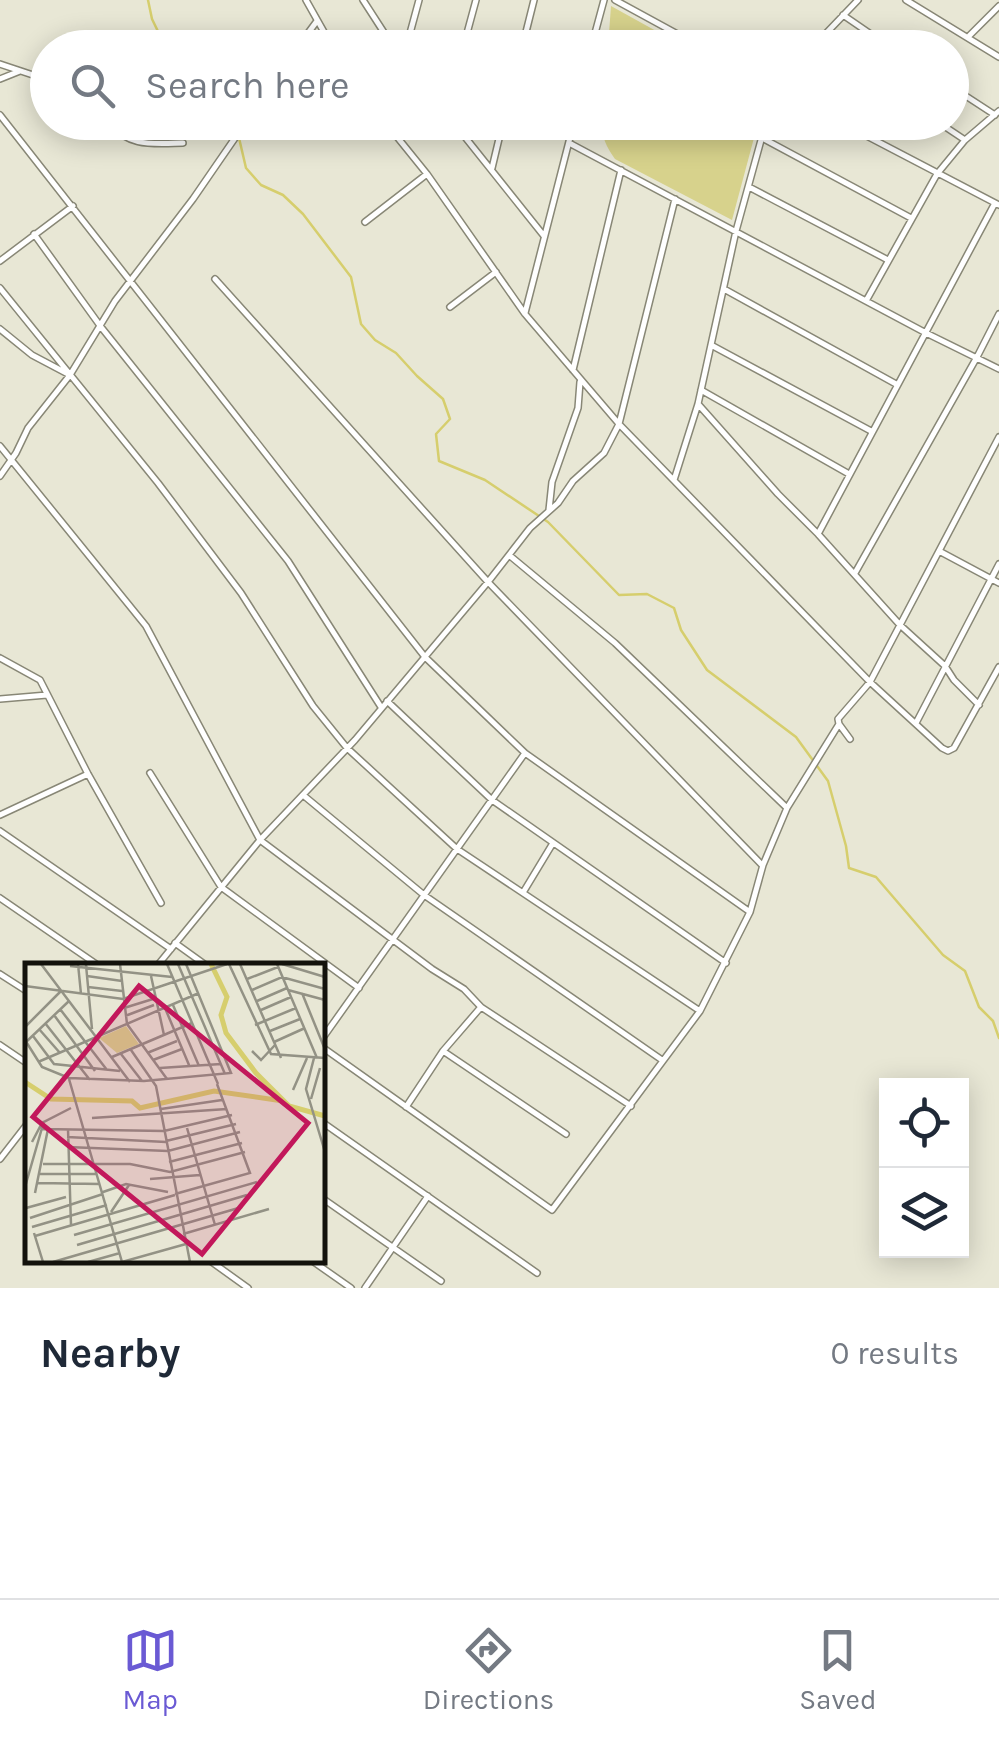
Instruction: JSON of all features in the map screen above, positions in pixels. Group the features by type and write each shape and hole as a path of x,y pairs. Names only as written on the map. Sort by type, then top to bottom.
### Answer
{"street":[{"path":"306,0 322,30"},
{"path":"364,0 383,30"},
{"path":"411,30 419,0"},
{"path":"468,30 476,0"},
{"path":"526,30 534,0"},
{"path":"596,30 604,0"},
{"path":"615,0 671,30"},
{"path":"828,30 858,0"},
{"path":"906,0 956,30"},
{"path":"969,36 999,6"},
{"path":"842,15 865,30"},
{"path":"310,30 317,21"},
{"path":"969,38 999,57"},
{"path":"0,64 30,73"},
{"path":"0,78 23,70"},
{"path":"969,97 997,113 969,137"},
{"path":"0,115 424,657 525,753 750,912"},
{"path":"132,140 147,144 183,143"},
{"path":"0,476 28,428 70,375 115,302 234,140"},
{"path":"400,140 525,314 619,424 870,682 942,748 954,748 999,667"},
{"path":"467,140 544,236"},
{"path":"491,170 498,140"},
{"path":"525,314 571,140"},
{"path":"674,480 698,404 736,231 761,140"},
{"path":"766,140 911,218"},
{"path":"818,534 997,204 874,140"},
{"path":"866,301 937,174 965,140"},
{"path":"570,144 999,369"},
{"path":"573,370 621,170"},
{"path":"365,222 427,174"},
{"path":"749,187 888,260"},
{"path":"159,963 260,840 382,708 530,528 558,504 604,453 619,424 675,199"},
{"path":"0,261 73,206"},
{"path":"34,234 101,327 288,560 382,708"},
{"path":"450,307 496,272"},
{"path":"215,279 488,582 763,866"},
{"path":"0,288 158,483 241,593 313,706 347,748 458,849 700,1010"},
{"path":"724,289 896,384"},
{"path":"854,574 999,314"},
{"path":"0,328 32,355 70,375"},
{"path":"711,345 872,432"},
{"path":"549,510 552,482 578,408 580,379"},
{"path":"701,390 849,474"},
{"path":"698,404 900,625 945,666 979,705"},
{"path":"850,739 838,719 870,682 999,437"},
{"path":"0,446 146,626 260,840 464,989 480,1008 631,1106"},
{"path":"939,551 999,583"},
{"path":"509,555 615,643 787,808"},
{"path":"916,724 999,564"},
{"path":"0,658 40,680 161,904"},
{"path":"0,699 47,695"},
{"path":"387,701 492,800 726,963"},
{"path":"325,1050 552,1210 700,1010 750,912 763,866 787,808 839,724"},
{"path":"325,1035 525,753"},
{"path":"150,773 221,887 325,963"},
{"path":"0,815 88,774"},
{"path":"302,795 424,895 662,1060"},
{"path":"0,831 202,963"},
{"path":"523,892 553,843"},
{"path":"0,898 95,963"},
{"path":"325,963 359,988"},
{"path":"0,974 25,990"},
{"path":"406,1107 443,1051 480,1008"},
{"path":"0,1045 25,1062"},
{"path":"443,1051 566,1134"},
{"path":"325,1124 537,1273"},
{"path":"0,1159 25,1132"},
{"path":"365,1288 428,1196"},
{"path":"325,1200 441,1281"},
{"path":"213,1263 248,1288"},
{"path":"315,1263 351,1288"}],"shaded area":[{"path":"611,6 654,30 609,30"},
{"path":"753,140 732,220 615,159 605,142"}],"waterway":[{"path":"148,0 157,30"},
{"path":"239,140 246,168 261,185 283,195 303,214 351,277 361,324 443,399 450,419 436,434 439,461 485,480 548,522 619,595 647,594 674,608 681,630 707,670 796,737 828,781 849,868 876,877 943,955 965,971 979,1007 993,1021 999,1038"}]}
